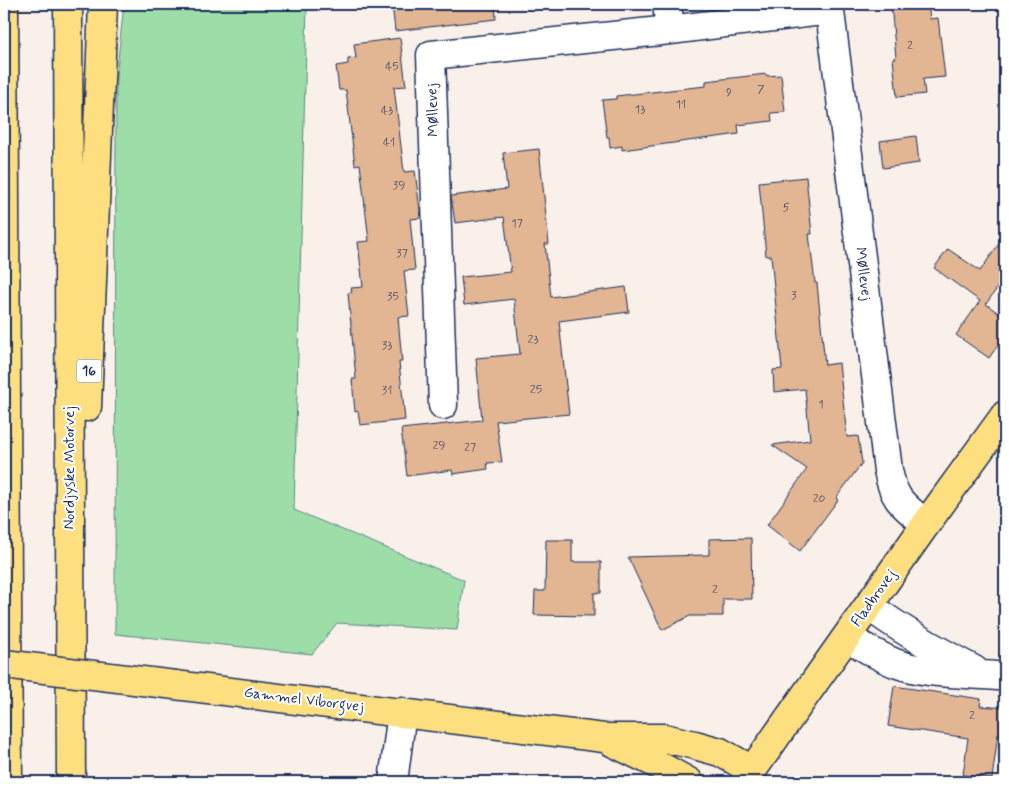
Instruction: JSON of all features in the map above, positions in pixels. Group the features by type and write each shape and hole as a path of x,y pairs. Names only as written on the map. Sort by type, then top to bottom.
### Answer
{"main road":[{"path":"4,4 8,782"},
{"name":"Nordjyske Motorvej","path":"68,4 71,782"},
{"name":"16","path":"71,738 92,301 103,4"},
{"name":"Fladbrovej","path":"748,776 1005,415"},
{"path":"4,532 6,587"},
{"name":"Gammel Viborgvej","path":"4,664 604,738 664,738 720,752 748,776"},
{"name":"Gammel Viborgvej","path":"604,738 689,782"}],"street":[{"name":"Møllevej","path":"443,405 431,55 669,17 830,7 888,470 892,488 900,502 926,524"},
{"path":"869,606 893,624 938,650 994,675"},
{"path":"847,637 896,663 929,671 994,675"},
{"path":"393,782 402,712"}],"green space":[{"path":"124,4 307,4 294,510 464,580 457,630 337,623 312,654 115,634 116,78"}],"building":[{"path":"392,4 495,4 496,19 395,31"},
{"path":"891,4 928,4 930,19 938,18 945,77 923,79 925,94 897,97 893,58 896,58"},
{"path":"400,38 406,86 394,87 404,172 415,171 421,218 410,219 415,270 404,271 409,316 398,317 402,362 399,362 405,420 360,425 358,411 355,412 352,379 356,379 348,293 352,292 351,288 363,287 358,242 369,241 360,164 355,165 346,90 339,90 336,66 348,64 348,59 356,58 354,44"},
{"path":"766,74 767,76 781,75 785,112 771,113 772,121 738,125 739,134 622,150 622,146 610,148 602,100 616,99 616,96 706,86 706,81"},
{"path":"916,136 919,163 883,168 880,141"},
{"path":"539,149 549,244 545,244 551,297 626,287 629,312 559,321 569,414 496,421 502,462 487,463 488,469 453,474 452,470 407,476 401,429 482,420 476,358 520,354 514,299 464,305 461,277 511,272 504,217 455,223 451,196 507,189 503,153"},
{"path":"806,177 812,234 809,234 815,283 817,283 825,365 839,363 847,437 858,436 862,463 836,498 838,500 800,551 767,525 807,469 772,445 810,440 805,389 774,392 773,370 782,369 771,256 766,256 759,182"},
{"path":"1005,235 1005,277 986,304 1005,318 1005,335 989,358 956,335 980,301 934,268 948,249 980,271"},
{"path":"751,538 752,599 723,599 723,616 690,616 662,630 628,557 709,555 709,539"},
{"path":"546,540 572,540 572,562 601,562 601,593 594,593 594,616 534,615 535,591 545,591"},
{"path":"894,686 981,699 980,706 1005,708 1005,734 998,734 992,779 963,775 968,738 888,726"}]}
